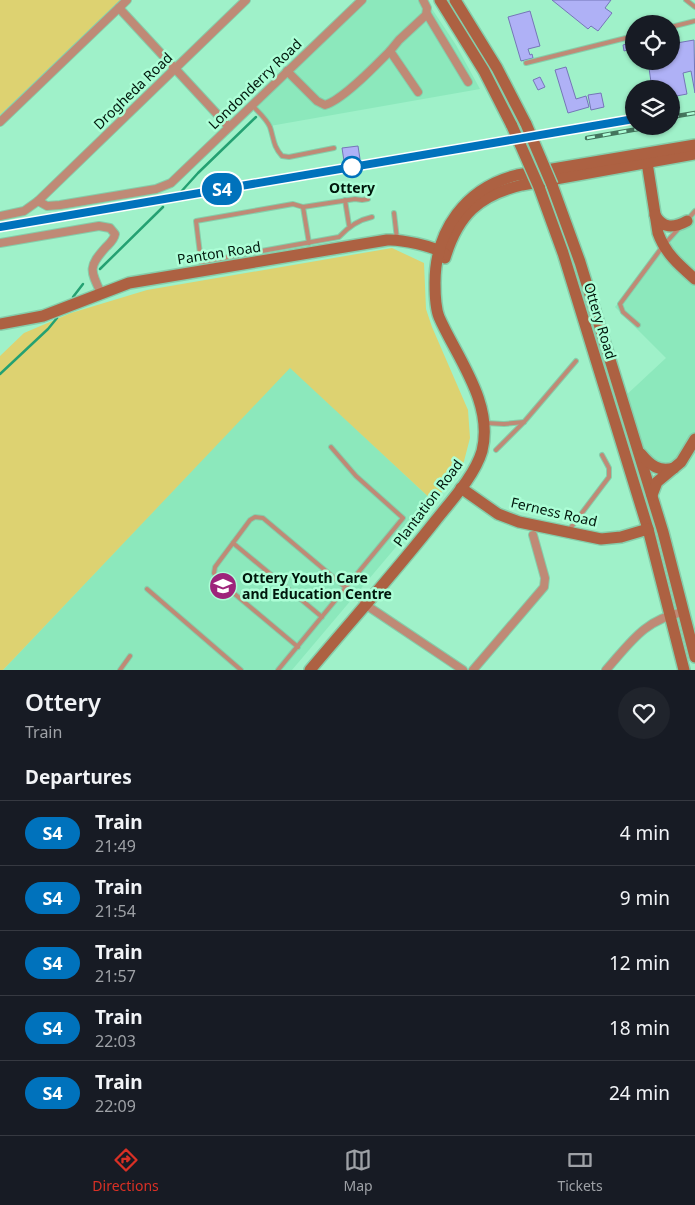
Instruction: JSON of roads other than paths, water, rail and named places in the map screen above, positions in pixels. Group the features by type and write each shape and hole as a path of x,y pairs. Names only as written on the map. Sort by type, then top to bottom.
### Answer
{"street":[{"path":"0,122 127,0"},
{"name":"Drogheda Road","path":"0,216 24,211 38,201 246,0"},
{"name":"Londonderry Road","path":"38,201 44,206 49,207 166,186 362,0"},
{"path":"423,0 427,8 427,14 468,82"},
{"name":"Ottery Road","path":"440,0 479,64 512,126 539,187 563,253 648,529 684,670"},
{"name":"Ottery Road","path":"455,0 497,68 526,124 552,185 578,255 663,532 695,657"},
{"path":"119,8 229,127"},
{"path":"287,71 317,101 325,105 335,100 374,68 399,40 427,14"},
{"path":"390,51 418,92"},
{"name":"Plantation Road","path":"646,158 695,145"},
{"name":"Plantation Road","path":"446,328 440,296 446,232 455,216 475,194 491,184 517,175 646,158 695,154"},
{"path":"646,158 658,233 663,246 676,262 695,279"},
{"path":"655,215 660,224 666,226 687,221"},
{"path":"0,243 99,226 110,228 115,234 114,239 94,261 92,267 92,274 101,293"},
{"name":"Panton Road","path":"0,324 43,316 101,293 136,282 397,239 443,252"},
{"path":"420,245 430,256 435,275"},
{"name":"Plantation Road","path":"311,670 462,488 480,457 484,440 484,422 473,386 439,316 437,307 435,275 443,252"},
{"path":"652,495 657,482 676,467 686,455 695,438"},
{"path":"638,450 652,466 660,469 676,467"},
{"path":"480,457 475,483 477,496 483,504"},
{"name":"Ferness Road","path":"462,488 483,504 508,518 593,538 609,539 648,529"},
{"path":"473,670 544,587 545,578 533,535"},
{"path":"366,605 463,670"},
{"path":"606,670 641,630 670,615 683,612"}],"lane":[{"path":"686,0 695,7"},
{"path":"680,25 695,21"},
{"path":"526,63 625,38"},
{"path":"252,106 270,126 273,142 282,156 289,157 334,148"},
{"path":"368,199 345,200 303,207 293,204 196,221 201,262 338,237 349,225 357,224 364,219 372,217"},
{"path":"345,200 349,225"},
{"path":"303,207 309,243"},
{"path":"638,325 623,312 620,304 663,246 695,211"},
{"path":"394,213 397,239"},
{"path":"496,450 524,422 576,361"},
{"path":"484,422 504,424 524,422"},
{"path":"278,670 404,518 356,476 331,447"},
{"path":"568,532 581,512 609,477 609,468 602,454"},
{"path":"298,647 216,577 215,567 250,520 255,517 264,518 366,605"},
{"path":"233,542 322,617"},
{"path":"147,589 241,670"},
{"path":"120,670 130,656"}],"waterway":[{"path":"179,194 256,117"},
{"path":"100,269 163,207"},
{"path":"73,297 83,284"},
{"path":"0,374 48,329 57,318"}],"railway":[{"path":"680,116 695,113"},
{"path":"0,227 625,121"},
{"path":"587,138 625,131"}],"train":[{"name":"S4","path":"0,227 625,121"}],"place":[{"name":"Ottery","path":"352,167"},
{"name":"Ottery Youth Care and Education Centre","path":"223,586"}]}
